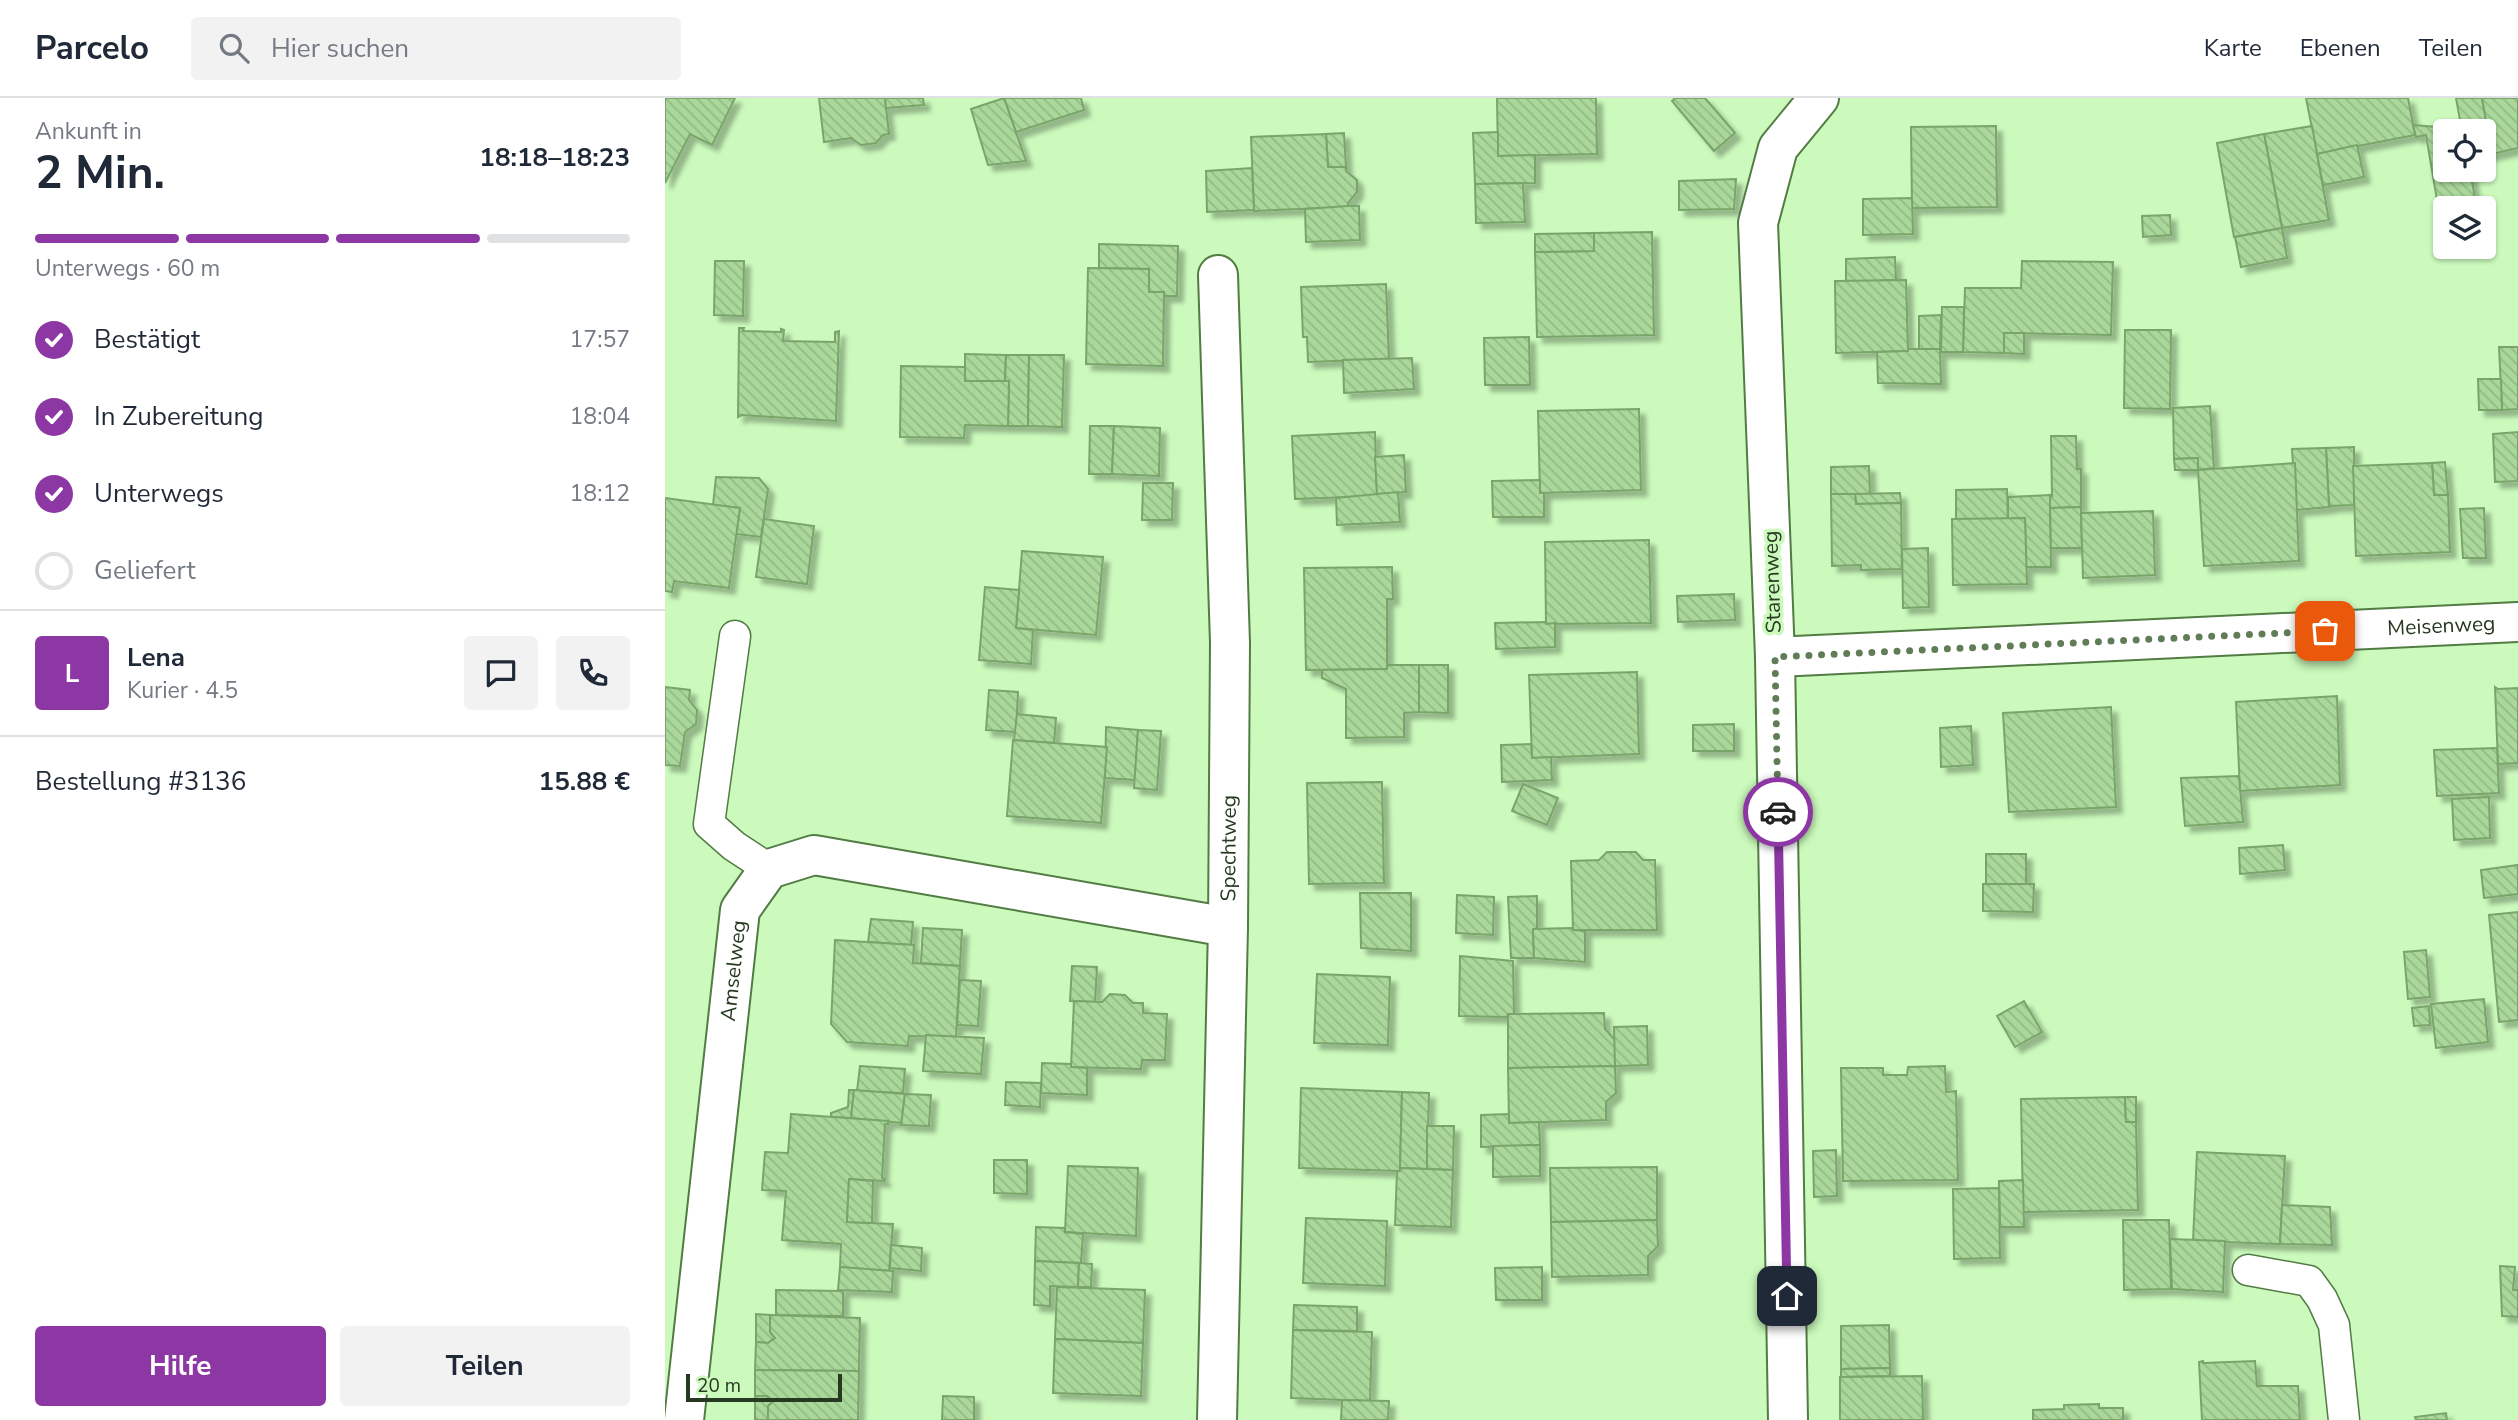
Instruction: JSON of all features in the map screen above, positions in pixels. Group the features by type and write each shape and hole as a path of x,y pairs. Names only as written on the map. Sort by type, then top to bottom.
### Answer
{"street":[{"name":"Starenweg","path":"1788,1420 1775,657 1759,223 1777,148 1819,98"},
{"name":"Spechtweg","path":"1217,1420 1230,643 1218,275"},
{"name":"Meisenweg","path":"1775,657 2518,622"},
{"path":"769,869 814,855 1227,928"},
{"name":"Amselweg","path":"684,1420 740,910 769,869"}],"lane":[{"path":"735,636 709,824 734,846 769,869"},
{"path":"2248,1270 2309,1281 2322,1299 2334,1325 2344,1420"}],"building":[{"path":"665,98 735,98 712,145 690,134 665,183"},
{"path":"819,98 885,98 889,134 883,135 876,143 861,145 851,138 824,142"},
{"path":"885,98 923,98 924,105 886,108"},
{"path":"1004,98 1081,98 1084,110 1016,132"},
{"path":"1004,98 1026,161 988,165 971,109"},
{"path":"1497,98 1596,98 1597,154 1498,156"},
{"path":"1675,98 1705,98 1735,133 1714,151 1672,101"},
{"path":"2306,98 2408,98 2415,135 2317,154"},
{"path":"2456,98 2482,98 2486,119 2460,119"},
{"path":"2482,98 2518,98 2518,148 2496,153 2496,119 2486,119"},
{"path":"2413,125 2433,127 2433,176 2426,135 2416,137"},
{"path":"1996,126 1997,207 1912,208 1911,127"},
{"path":"2312,126 2329,220 2282,228 2264,134"},
{"path":"1498,132 1498,156 1535,155 1535,183 1475,184 1473,133"},
{"path":"1344,133 1346,167 1328,167 1326,134"},
{"path":"1326,134 1328,167 1346,167 1346,171 1357,180 1357,192 1348,207 1254,211 1251,137"},
{"path":"2264,134 2282,228 2234,237 2217,143"},
{"path":"2357,145 2364,177 2323,185 2317,154"},
{"path":"1252,168 1254,210 1207,212 1206,171"},
{"path":"1736,179 1734,209 1679,210 1679,181"},
{"path":"2434,182 2472,182 2475,196 2436,196"},
{"path":"1523,183 1525,222 1476,223 1475,184"},
{"path":"1912,198 1913,234 1863,235 1863,199"},
{"path":"1359,206 1360,240 1306,242 1305,209"},
{"path":"2170,215 2171,235 2143,237 2142,216"},
{"path":"2282,228 2287,258 2241,267 2235,237"},
{"path":"1652,232 1654,335 1537,337 1535,252 1594,251 1594,233"},
{"path":"1594,233 1594,251 1535,252 1535,234"},
{"path":"1099,244 1178,246 1177,296 1164,296 1164,292 1149,292 1149,269 1099,268"},
{"path":"1895,257 1896,280 1846,282 1846,259"},
{"path":"715,261 744,261 743,316 714,315"},
{"path":"2022,261 2113,262 2111,335 2004,333 2004,353 1963,352 1965,288 2021,288"},
{"path":"1088,268 1149,269 1149,292 1164,292 1163,366 1086,364"},
{"path":"1906,280 1908,351 1836,353 1835,281"},
{"path":"1386,284 1389,359 1308,362 1307,337 1303,337 1301,287"},
{"path":"1942,307 1964,307 1963,352 1941,352"},
{"path":"1941,315 1940,349 1919,349 1919,316"},
{"path":"739,328 744,328 743,331 781,332 781,329 784,330 783,341 835,342 835,332 839,331 836,421 742,415 738,417"},
{"path":"2125,330 2171,330 2170,409 2124,408"},
{"path":"2004,333 2024,333 2024,354 2004,353"},
{"path":"1529,337 1530,385 1485,385 1484,338"},
{"path":"2499,347 2518,347 2518,409 2502,410"},
{"path":"1940,349 1941,384 1878,383 1877,352"},
{"path":"965,354 1006,355 1005,381 965,381"},
{"path":"1006,355 1029,355 1028,426 1008,426 1009,381 1005,381"},
{"path":"1029,355 1064,355 1062,427 1028,426"},
{"path":"1412,358 1414,389 1344,393 1343,360"},
{"path":"901,366 965,367 965,381 1009,381 1008,426 965,425 964,438 900,437"},
{"path":"2478,379 2501,379 2502,410 2479,410"},
{"path":"2210,406 2214,468 2198,470 2198,458 2174,459 2173,408"},
{"path":"1639,409 1641,490 1540,493 1538,411"},
{"path":"1090,426 1114,426 1112,474 1089,474"},
{"path":"1114,426 1160,428 1159,476 1112,474"},
{"path":"1375,432 1377,496 1295,499 1292,436"},
{"path":"2518,432 2518,481 2495,482 2493,434"},
{"path":"2051,436 2076,436 2077,469 2081,469 2081,507 2050,508"},
{"path":"2354,447 2354,505 2329,506 2326,448"},
{"path":"2326,448 2329,507 2296,510 2292,449"},
{"path":"1404,455 1406,492 1377,494 1375,457"},
{"path":"2198,458 2198,470 2175,470 2174,459"},
{"path":"2445,462 2448,495 2434,495 2432,463"},
{"path":"2295,463 2299,561 2204,566 2198,470"},
{"path":"2432,463 2434,495 2448,495 2450,552 2356,556 2353,466"},
{"path":"1869,466 1870,494 1831,494 1831,467"},
{"path":"716,477 759,478 768,489 761,537 736,534 740,508 713,505"},
{"path":"1540,480 1540,493 1544,493 1544,517 1493,517 1492,481"},
{"path":"1143,483 1173,483 1172,520 1142,520"},
{"path":"2007,489 2008,519 1956,519 1956,490"},
{"path":"1398,492 1400,522 1337,525 1336,498"},
{"path":"1900,493 1901,503 1856,504 1855,494"},
{"path":"1831,494 1855,494 1856,504 1901,503 1902,569 1861,570 1861,565 1832,566"},
{"path":"2050,495 2051,567 2026,567 2025,518 2008,519 2008,497"},
{"path":"665,498 740,508 729,588 674,581 672,592 665,591"},
{"path":"2081,507 2082,548 2051,548 2050,508"},
{"path":"2484,508 2486,558 2463,558 2460,509"},
{"path":"2153,511 2155,575 2083,578 2081,513"},
{"path":"2025,518 2027,584 1953,585 1952,519"},
{"path":"764,519 814,526 807,584 756,577"},
{"path":"1649,540 1651,623 1546,624 1545,542"},
{"path":"1928,548 1929,607 1903,608 1902,549"},
{"path":"1022,551 1103,557 1096,635 1016,628"},
{"path":"1392,567 1393,599 1387,599 1387,669 1306,670 1304,568"},
{"path":"985,587 1019,590 1016,628 1033,630 1031,664 979,660"},
{"path":"1734,594 1735,620 1678,622 1677,596"},
{"path":"1495,623 1555,623 1555,647 1496,649"},
{"path":"1388,665 1419,665 1419,712 1404,713 1404,737 1346,738 1346,689 1322,678 1322,670 1387,669"},
{"path":"1419,665 1448,665 1448,713 1419,712"},
{"path":"1637,672 1639,754 1532,758 1529,675"},
{"path":"665,687 690,690 689,700 697,710 696,724 685,732 680,766 665,765"},
{"path":"2495,687 2518,688 2518,763 2498,764"},
{"path":"989,690 1018,692 1016,732 986,730"},
{"path":"2337,696 2340,785 2240,791 2236,702"},
{"path":"2111,707 2116,807 2009,812 2003,713"},
{"path":"1017,714 1056,718 1054,743 1014,740"},
{"path":"1734,724 1734,751 1693,751 1693,725"},
{"path":"1971,726 1973,765 1941,767 1940,728"},
{"path":"1106,727 1138,730 1135,780 1105,778"},
{"path":"1138,730 1161,731 1157,790 1134,788"},
{"path":"1013,740 1107,747 1101,823 1007,816"},
{"path":"1531,744 1532,758 1551,757 1552,780 1502,782 1501,745"},
{"path":"2497,748 2499,793 2437,796 2434,750"},
{"path":"2239,776 2243,822 2185,826 2181,778"},
{"path":"1382,782 1384,883 1309,884 1307,783"},
{"path":"1523,784 1558,798 1547,825 1512,811"},
{"path":"2489,797 2490,838 2454,840 2452,799"},
{"path":"2283,845 2285,870 2240,874 2239,848"},
{"path":"1607,852 1636,852 1643,860 1655,860 1657,930 1573,930 1571,861 1599,860"},
{"path":"1986,854 2026,854 2026,884 1986,884"},
{"path":"2518,865 2518,894 2484,898 2481,870"},
{"path":"1983,884 2034,884 2033,912 1983,911"},
{"path":"1360,893 1411,893 1411,951 1361,948"},
{"path":"1457,895 1494,897 1493,935 1456,933"},
{"path":"1537,896 1537,929 1533,929 1534,958 1511,958 1508,897"},
{"path":"2518,912 2518,1020 2499,1022 2489,915"},
{"path":"871,919 913,922 911,945 868,942"},
{"path":"923,928 962,930 960,966 921,963"},
{"path":"1572,928 1585,931 1585,962 1534,958 1533,929"},
{"path":"835,940 914,945 913,963 960,966 956,1037 909,1036 908,1046 847,1042 831,1024"},
{"path":"2426,950 2430,997 2408,999 2404,952"},
{"path":"1460,956 1513,961 1514,1014 1508,1014 1507,1017 1459,1016"},
{"path":"1072,966 1097,967 1095,1002 1070,1001"},
{"path":"1317,974 1390,977 1388,1045 1314,1043"},
{"path":"960,980 981,981 978,1026 957,1025"},
{"path":"1110,994 1125,995 1133,1003 1143,1003 1143,1013 1167,1014 1165,1060 1142,1060 1141,1069 1071,1067 1074,1001 1102,1002"},
{"path":"2484,999 2488,1042 2436,1048 2431,1004"},
{"path":"2024,1001 2042,1032 2015,1047 1997,1016"},
{"path":"2429,1006 2430,1025 2414,1026 2412,1008"},
{"path":"1604,1013 1605,1029 1615,1040 1615,1066 1508,1068 1508,1014"},
{"path":"1647,1026 1648,1065 1615,1066 1614,1027"},
{"path":"926,1035 984,1038 981,1074 923,1071"},
{"path":"1042,1063 1071,1064 1071,1067 1087,1068 1087,1095 1041,1093"},
{"path":"860,1066 905,1069 903,1093 857,1091"},
{"path":"1615,1066 1616,1093 1606,1102 1606,1120 1509,1123 1508,1068"},
{"path":"1945,1066 1946,1092 1956,1091 1958,1180 1843,1181 1841,1068 1883,1068 1883,1075 1907,1075 1908,1067"},
{"path":"1006,1082 1041,1083 1040,1107 1005,1105"},
{"path":"1301,1088 1402,1092 1400,1171 1299,1168"},
{"path":"849,1090 854,1090 851,1118 831,1117 831,1113 848,1107"},
{"path":"854,1090 905,1094 902,1123 851,1118"},
{"path":"1402,1092 1429,1093 1427,1169 1400,1168"},
{"path":"905,1094 931,1095 929,1126 901,1125"},
{"path":"2125,1097 2126,1122 2136,1122 2138,1210 2023,1212 2021,1099"},
{"path":"2125,1097 2136,1097 2136,1122 2126,1122"},
{"path":"791,1114 888,1121 888,1124 885,1124 882,1178 885,1179 849,1179 847,1222 893,1224 889,1271 840,1267 841,1244 782,1240 786,1191 762,1190 765,1152 788,1153"},
{"path":"1509,1114 1509,1123 1539,1122 1540,1145 1481,1147 1481,1115"},
{"path":"1427,1126 1454,1126 1453,1170 1427,1169"},
{"path":"1540,1145 1540,1176 1493,1177 1493,1146"},
{"path":"1836,1150 1837,1196 1814,1197 1813,1151"},
{"path":"2197,1152 2285,1156 2280,1244 2193,1241"},
{"path":"994,1160 1027,1160 1027,1194 994,1193"},
{"path":"1068,1166 1138,1168 1136,1236 1065,1232"},
{"path":"1657,1167 1657,1220 1551,1222 1550,1168"},
{"path":"1400,1168 1453,1170 1451,1227 1395,1225 1397,1171 1400,1171"},
{"path":"849,1179 873,1181 872,1223 847,1222"},
{"path":"2023,1180 2024,1227 2000,1227 1999,1181"},
{"path":"1999,1188 2000,1258 1954,1259 1953,1189"},
{"path":"2282,1205 2330,1207 2332,1245 2280,1244"},
{"path":"1306,1218 1387,1221 1385,1286 1303,1283"},
{"path":"1657,1220 1658,1246 1648,1256 1648,1275 1552,1277 1551,1222"},
{"path":"2123,1220 2169,1220 2171,1289 2124,1290"},
{"path":"1036,1227 1065,1228 1065,1232 1083,1234 1081,1263 1035,1261"},
{"path":"2170,1239 2225,1241 2223,1292 2172,1289"},
{"path":"891,1245 922,1248 921,1271 890,1268"},
{"path":"1035,1261 1079,1263 1078,1287 1050,1286 1050,1306 1034,1305"},
{"path":"1079,1263 1092,1264 1091,1287 1078,1287"},
{"path":"2500,1266 2515,1267 2513,1290 2518,1290 2518,1317 2502,1316"},
{"path":"840,1267 893,1271 892,1292 838,1290"},
{"path":"1542,1267 1542,1300 1496,1300 1495,1268"},
{"path":"1057,1287 1145,1290 1143,1343 1055,1339"},
{"path":"776,1290 843,1291 843,1316 776,1315"},
{"path":"1294,1305 1357,1307 1357,1331 1293,1330"},
{"path":"756,1314 770,1315 770,1332 775,1338 768,1343 756,1342"},
{"path":"770,1315 860,1318 859,1371 755,1370 756,1342 768,1343 775,1338 770,1332"},
{"path":"1889,1325 1890,1368 1841,1369 1841,1326"},
{"path":"1293,1330 1372,1332 1370,1401 1291,1398"},
{"path":"1055,1339 1143,1343 1141,1396 1053,1393"},
{"path":"2255,1361 2257,1386 2298,1386 2300,1420 2202,1420 2199,1362"},
{"path":"1890,1368 1890,1376 1841,1377 1841,1369"},
{"path":"755,1370 859,1371 858,1420 768,1420 768,1406 773,1401 767,1396 755,1396"},
{"path":"1922,1376 1923,1420 1840,1420 1840,1377"},
{"path":"755,1396 767,1396 773,1401 768,1406 768,1420 755,1420"},
{"path":"943,1396 974,1397 974,1420 942,1420"},
{"path":"1342,1400 1389,1401 1388,1420 1341,1420"},
{"path":"2099,1404 2099,1408 2123,1408 2123,1420 2033,1420 2033,1410 2064,1409 2064,1405"},
{"path":"2446,1413 2447,1420 2416,1420 2415,1417"}],"way so far":[{"path":"1778,812 1775,657 2325,631"}],"route":[{"path":"1778,812 1787,1296"}]}
